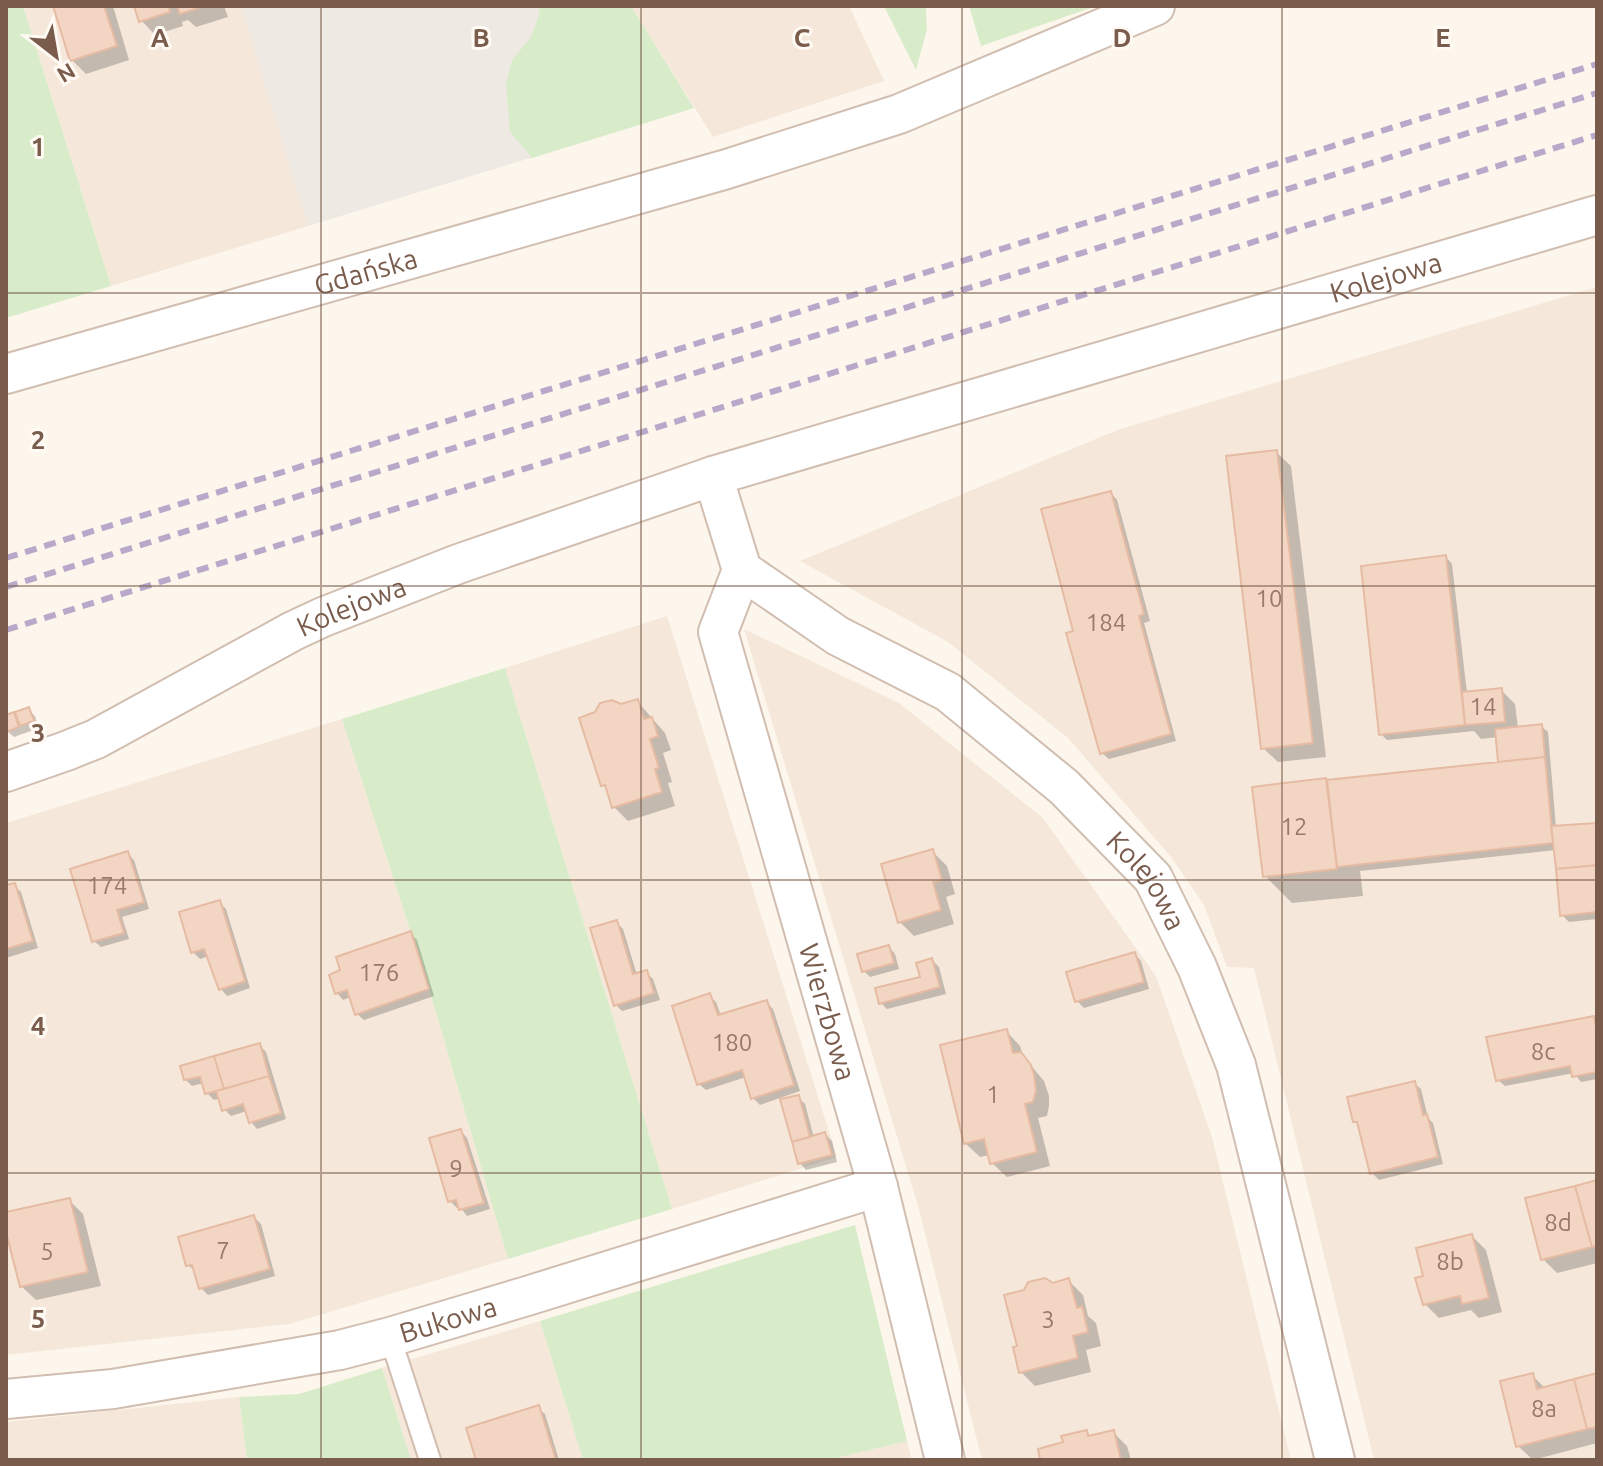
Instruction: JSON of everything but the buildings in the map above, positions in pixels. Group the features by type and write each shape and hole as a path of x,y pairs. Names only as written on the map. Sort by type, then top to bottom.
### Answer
{"street":[{"name":"Gdańska","path":"6,374 727,169 899,114 1155,6"},
{"name":"Kolejowa","path":"6,772 96,739 323,617 458,564 713,476 1597,215"},
{"path":"713,476 742,570"},
{"name":"Kolejowa","path":"742,570 838,636 948,692 1064,787 1153,878 1197,967 1236,1065 1335,1460"},
{"name":"Wierzbowa","path":"742,570 718,632 878,1187 945,1460"},
{"name":"Bukowa","path":"6,1399 113,1389 340,1350 878,1187"}],"lane":[{"path":"390,1337 430,1460"}],"shaded area":[{"path":"23,6 241,6 308,226 111,286"},
{"path":"241,6 631,6 694,108 308,226"},
{"path":"631,6 849,6 884,81 713,137"},
{"path":"1597,287 1597,1460 1374,1460 1254,968 1227,967 1204,905 1171,857 1068,738 948,642 800,561 1120,429"},
{"path":"667,616 837,1157 672,1209 505,668"},
{"path":"744,629 899,703 1043,818 1156,976 1212,1137 1291,1460 982,1460 918,1206"},
{"path":"342,719 429,989 508,1259 289,1324 6,1355 6,823"},
{"path":"540,1321 583,1460 411,1460 382,1368"},
{"path":"239,1397 247,1460 6,1460 6,1422"},
{"path":"907,1441 912,1460 828,1460"}],"green space":[{"path":"6,6 23,6 111,286 6,318"},
{"path":"538,6 631,6 694,108 532,158 510,132 506,84 512,60 531,37 540,12"},
{"path":"884,6 926,6 927,29 916,70"},
{"path":"969,6 1096,6 981,46"},
{"path":"505,668 672,1209 508,1259 429,989 342,719"},
{"path":"855,1225 907,1441 828,1460 583,1460 540,1321"},
{"path":"382,1368 411,1460 247,1460 239,1397 299,1394"}],"railway":[{"path":"6,558 1597,64"},
{"path":"6,587 1597,93"},
{"path":"6,630 1597,135"}]}
